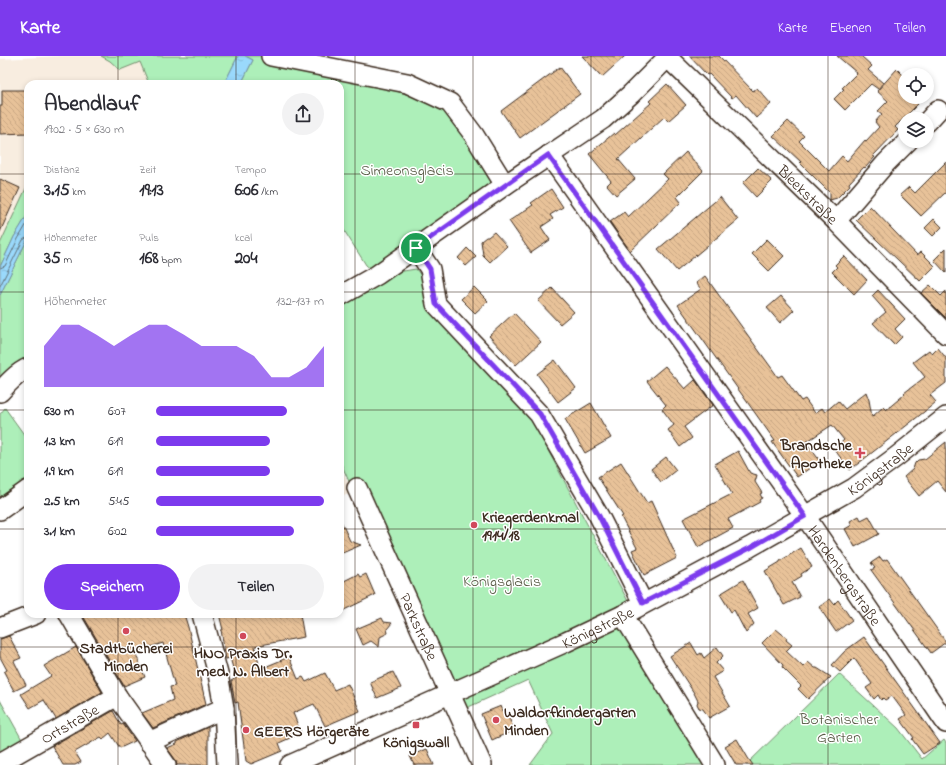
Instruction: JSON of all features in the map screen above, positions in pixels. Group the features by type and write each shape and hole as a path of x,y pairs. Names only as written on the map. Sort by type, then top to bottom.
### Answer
{"street":[{"path":"271,56 339,62 407,83 450,102 474,135 505,185"},
{"path":"344,294 377,275 548,155 603,119 631,94 668,56"},
{"name":"Bleekstraße","path":"668,56 836,221 946,334"},
{"path":"836,221 886,163 901,148"},
{"name":"Hardenbergstraße","path":"548,155 805,516 946,723"},
{"path":"416,248 430,269 436,304 540,414 599,516 643,603"},
{"path":"0,392 24,370"},
{"name":"Königstraße","path":"290,765 566,642 750,548 854,488 946,417"},
{"name":"Parkstraße","path":"357,488 482,765"},
{"path":"0,510 24,493"},
{"path":"623,614 715,765"},
{"path":"0,628 26,618"},
{"path":"71,618 117,696 166,765"},
{"path":"203,618 218,674 224,708 228,765"},
{"name":"Ortstraße","path":"0,763 117,696"},
{"path":"149,742 224,708"}],"shaded area":[{"path":"101,56 110,61 120,70 140,62 147,80 24,80 24,193 0,244 0,59"},
{"path":"344,474 353,493 344,496"}],"green space":[{"path":"101,56 238,56 226,80 147,80 140,62 120,70 110,61"},
{"name":"Königsglacis","path":"245,56 282,56 445,106 495,185 378,275 416,269 533,422 638,620 724,765 530,765 553,734 528,680 451,715 344,470 344,295 377,275 366,265 344,230 344,80 243,80 253,60"},
{"path":"24,193 24,221 14,237 0,267 0,244"},
{"path":"24,246 24,365 0,386 0,295"},
{"path":"5,408 24,434 24,486 0,503 0,414"},
{"name":"Botanischer Garten","path":"839,674 898,728 922,759 944,740 946,743 946,765 746,765"},
{"path":"0,700 25,745 0,759"}],"water":[{"path":"238,56 245,56 253,60 243,80 226,80"},
{"path":"24,221 24,246 0,295 0,267 14,237"}],"building":[{"path":"582,56 625,56 602,77"},
{"path":"689,56 719,56 753,91 757,88 771,104 756,118 736,95 732,98"},
{"path":"837,56 861,56 872,66 868,70 883,83 878,89 871,84 845,110 834,99 844,89 842,88 857,73"},
{"path":"560,67 580,94 520,138 501,111"},
{"path":"897,69 898,104 918,104 910,112 898,112 898,124 895,127 898,130 873,156 875,157 865,168 864,167 849,183 850,185 837,198 830,200 830,193 800,163 801,162 773,136 788,121 804,136 799,141 829,171 842,156 847,161 865,140 866,141 879,127 875,122 882,114 878,111 888,101 877,91"},
{"path":"667,84 686,105 668,121 664,117 618,159 635,179 616,195 607,185 611,181 589,154 614,133 615,135 651,103 649,101"},
{"path":"2,90 24,90 24,133 0,134 0,106 2,106"},
{"path":"686,152 703,171 677,197 681,202 630,251 610,222 624,212 628,217 668,179 663,174"},
{"path":"946,162 946,192 921,216 900,195 909,187 915,193"},
{"path":"758,168 772,181 756,197 743,183"},
{"path":"0,179 20,188 0,232"},
{"path":"551,189 563,207 550,215 553,219 541,227 550,240 531,253 509,221 533,205 531,203"},
{"path":"720,197 738,220 677,271 658,249"},
{"path":"870,206 917,255 921,252 935,266 920,281 856,220"},
{"path":"934,219 942,227 933,236 925,228"},
{"path":"494,232 507,246 490,262 483,255 481,241"},
{"path":"767,239 784,256 769,271 752,254"},
{"path":"467,248 476,257 466,266 458,258"},
{"path":"946,248 946,273 934,260"},
{"path":"844,256 867,280 854,294 832,272 837,267 835,265"},
{"path":"705,276 778,377 782,375 801,401 805,399 815,413 822,408 825,412 838,401 845,409 866,392 872,417 883,407 886,410 905,394 904,393 925,377 913,362 929,350 932,354 938,348 946,358 946,383 930,395 936,402 850,470 834,449 844,440 832,425 806,442 820,461 797,477 772,442 775,441 678,305 701,289 696,283"},
{"path":"930,285 941,296 946,291 946,318 921,293"},
{"path":"474,287 488,301 475,313 461,299"},
{"path":"552,288 574,312 560,324 538,301"},
{"path":"878,290 905,319 895,329 902,337 894,345 873,323 886,312 872,296"},
{"path":"781,296 794,310 780,323 767,308"},
{"path":"514,313 541,342 516,365 489,336"},
{"path":"555,360 576,388 558,402 537,374"},
{"path":"665,366 685,389 695,380 713,405 684,427 692,438 680,447 668,430 674,425 662,409 666,405 647,381"},
{"path":"591,403 611,438 585,453 565,419"},
{"path":"946,442 946,492 937,481 919,496 904,477 913,469 918,460 925,459"},
{"path":"738,451 750,473 757,475 755,482 762,493 760,494 762,498 759,500 760,502 728,519 733,528 698,547 683,519 732,494 715,464"},
{"path":"666,457 676,470 661,482 651,469"},
{"path":"621,462 647,503 651,501 677,558 644,575 632,550 637,548 621,517 623,516 598,477"},
{"path":"859,516 861,520 869,516 879,534 855,547 845,529 852,525 850,521"},
{"path":"344,528 350,541 361,545 344,552"},
{"path":"801,548 812,567 792,582 800,597 784,605 765,571"},
{"path":"880,557 883,561 887,559 946,642 931,653 871,570 875,568 871,563"},
{"path":"358,574 360,577 366,574 375,595 344,610 344,581"},
{"path":"743,580 758,608 748,614 754,624 746,633 734,610 731,612 720,594"},
{"path":"830,599 834,604 838,600 852,620 836,632 819,607"},
{"path":"84,618 185,618 206,704 153,728 142,713 173,700 170,687 175,686 163,643 135,652 145,677 124,686"},
{"path":"220,618 301,618 304,637 255,646 260,669 289,657 298,679 303,677 306,682 325,673 334,690 348,684 360,711 325,726 314,704 293,713 301,733 279,743 282,751 251,764 246,761 238,702 235,703 231,681 236,678 230,658 226,659 221,630 223,630"},
{"path":"382,618 384,622 392,623 387,629 388,633 380,637 379,647 371,641 363,645 356,629"},
{"path":"776,629 787,638 786,640 792,645 786,651 803,667 808,662 815,668 831,677 808,699 798,689 801,686 782,667 783,665 762,643"},
{"path":"9,636 21,658 14,661 26,685 14,691 4,672 7,670 0,657 0,639"},
{"path":"864,637 940,743 923,754 912,739 914,738 900,719 906,715 892,696 885,700 883,698 881,700 878,695 874,699 866,688 872,684 854,658 840,672 832,665 845,651"},
{"path":"691,643 698,655 701,653 704,658 717,647 723,656 716,663 723,671 713,677 730,706 709,718 703,709 699,708 697,704 698,701 694,693 670,656"},
{"path":"76,647 102,692 56,719 44,700 30,708 21,694 51,676 44,666"},
{"path":"393,672 401,688 377,698 370,682"},
{"path":"501,706 505,716 508,715 514,730 492,740 481,714"},
{"path":"113,711 121,725 123,724 135,741 120,748 110,733 103,739 101,737 75,752 81,762 75,765 63,765 52,746"},
{"path":"208,727 208,765 177,765 175,759 167,748"},
{"path":"737,739 753,765 736,765 725,746"},
{"path":"427,749 434,765 414,765 410,756"}],"place":[{"name":"Brandsche Apotheke","path":"860,453"},
{"name":"Kriegerdenkmal 1914/18","path":"474,525"},
{"name":"Stadtbücherei Minden","path":"126,631"},
{"name":"HNO Praxis Dr. med. N. Albert","path":"243,636"},
{"name":"Waldorfkindergarten Minden","path":"496,720"},
{"name":"Königswall","path":"416,725"},
{"name":"GEERS Hörgeräte","path":"246,730"}],"route":[{"path":"548,155 805,516 750,548 643,603 599,516 540,414 436,304 430,269 416,248 548,155"}],"park label":[{"name":"Simeonsglacis","path":"407,169"}]}
